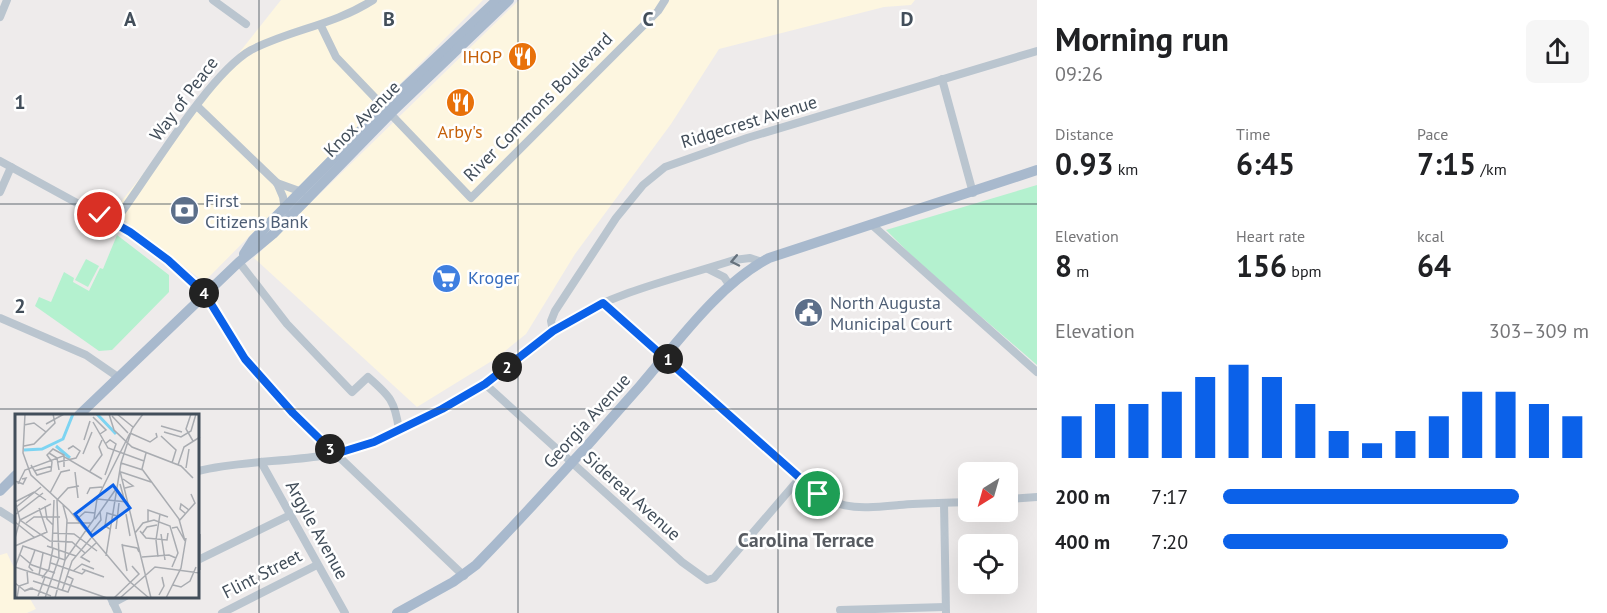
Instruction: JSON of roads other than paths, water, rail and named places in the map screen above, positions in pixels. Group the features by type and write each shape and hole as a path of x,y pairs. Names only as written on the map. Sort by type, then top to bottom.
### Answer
{"main road":[{"name":"Knox Avenue","path":"80,414 239,262 273,234 388,110 497,0"},
{"name":"Knox Avenue","path":"239,262 253,240 302,192 509,0"},
{"name":"Georgia Avenue","path":"397,613 464,576 571,464 730,286 762,262 1037,170"},
{"path":"0,490 15,476"}],"street":[{"path":"0,17 7,0"},
{"path":"213,0 246,24"},
{"name":"Way of Peace","path":"116,225 121,213 197,106 233,61 280,37 340,19 373,0"},
{"name":"River Commons Boulevard","path":"388,110 471,198 658,11 665,0"},
{"path":"321,26 336,57 388,110"},
{"name":"Ridgecrest Avenue","path":"553,331 551,321 555,311 593,251 643,185 665,167 747,138 1037,51"},
{"path":"942,79 973,193"},
{"path":"197,106 277,183 285,210"},
{"path":"0,161 116,225 168,260 205,294 245,359 293,413 464,576"},
{"path":"0,192 11,167"},
{"path":"277,183 302,192"},
{"path":"871,224 1037,372"},
{"path":"200,471 335,454 374,442 442,409 485,384 553,331 603,303 708,268 750,258 762,262"},
{"path":"239,262 287,324 352,392 368,377 386,393 396,406 399,430"},
{"path":"708,268 718,273 730,286"},
{"path":"603,303 649,346 666,357 799,479 827,499 858,508 958,502"},
{"path":"0,318 86,355 118,377"},
{"name":"Sidereal Avenue","path":"485,384 571,464 682,562 707,580 714,579 799,479"},
{"name":"Argyle Avenue","path":"261,462 345,613"},
{"path":"1018,498 1037,497"},
{"path":"840,610 946,610 944,503"},
{"path":"0,511 15,520"},
{"path":"200,559 290,515"},
{"name":"Flint Street","path":"222,613 317,565"},
{"path":"112,600 118,613"}],"place":[{"name":"IHOP","path":"523,57"},
{"name":"Arby's","path":"460,103"},
{"name":"First Citizens Bank","path":"184,211"},
{"name":"Kroger","path":"447,278"},
{"name":"North Augusta Municipal Court","path":"809,313"}],"district":[{"name":"Carolina Terrace","path":"806,540"}]}
